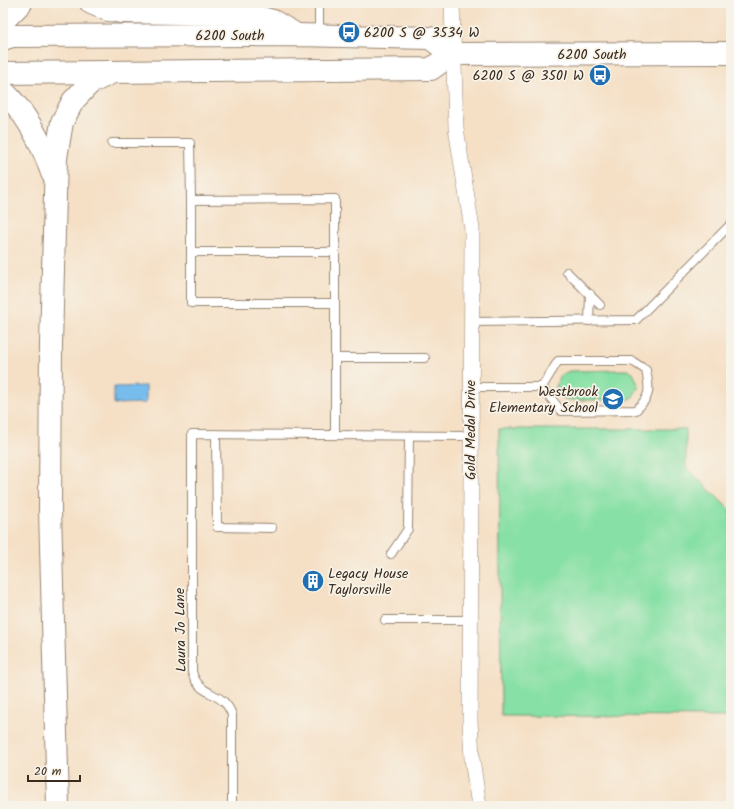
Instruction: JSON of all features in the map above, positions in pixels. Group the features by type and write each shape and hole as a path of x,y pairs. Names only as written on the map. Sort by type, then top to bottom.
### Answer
{"main road":[{"path":"5,33 20,3"},
{"path":"91,3 108,10 121,12 248,14 273,21 297,35"},
{"name":"6200 South","path":"5,33 297,35 430,38 452,54 731,53"},
{"path":"3,73 431,69 452,54"},
{"path":"58,806 50,509 55,184 58,134 66,112 73,101 90,83 113,72"},
{"path":"3,91 29,123 48,163 55,184"}],"street":[{"name":"Gold Medal Drive","path":"452,3 452,54 456,128 472,229 469,620 472,759 479,806"}],"lane":[{"path":"319,3 319,36"},
{"path":"112,143 190,143 191,303 336,303"},
{"path":"191,200 335,199 336,435"},
{"path":"471,322 636,320 731,224"},
{"path":"191,252 335,252"},
{"path":"567,272 600,305"},
{"path":"589,321 590,294"},
{"path":"336,358 425,358"},
{"path":"558,361 632,361 646,370 650,386 646,400 636,410 560,410 542,387 558,361"},
{"path":"471,387 542,387"},
{"name":"Laura Jo Lane","path":"216,434 192,434 192,672 195,682 202,689 220,698 229,705 232,715 232,806"},
{"path":"272,528 217,527 216,434 409,437 470,436"},
{"path":"391,554 408,529 409,437"},
{"path":"385,620 469,620"}],"green space":[{"path":"627,370 633,373 639,386 632,398 627,400 570,400 563,398 556,387 559,376 569,371"},
{"path":"499,429 686,429 686,467 731,511 731,717 501,716"}],"water":[{"path":"146,386 146,403 114,404 114,387"}],"place":[{"name":"6200 S @ 3534 W","path":"349,32"},
{"name":"6200 S @ 3501 W","path":"600,75"},
{"name":"Westbrook Elementary School","path":"613,399"},
{"name":"Legacy House Taylorsville","path":"313,581"}]}
